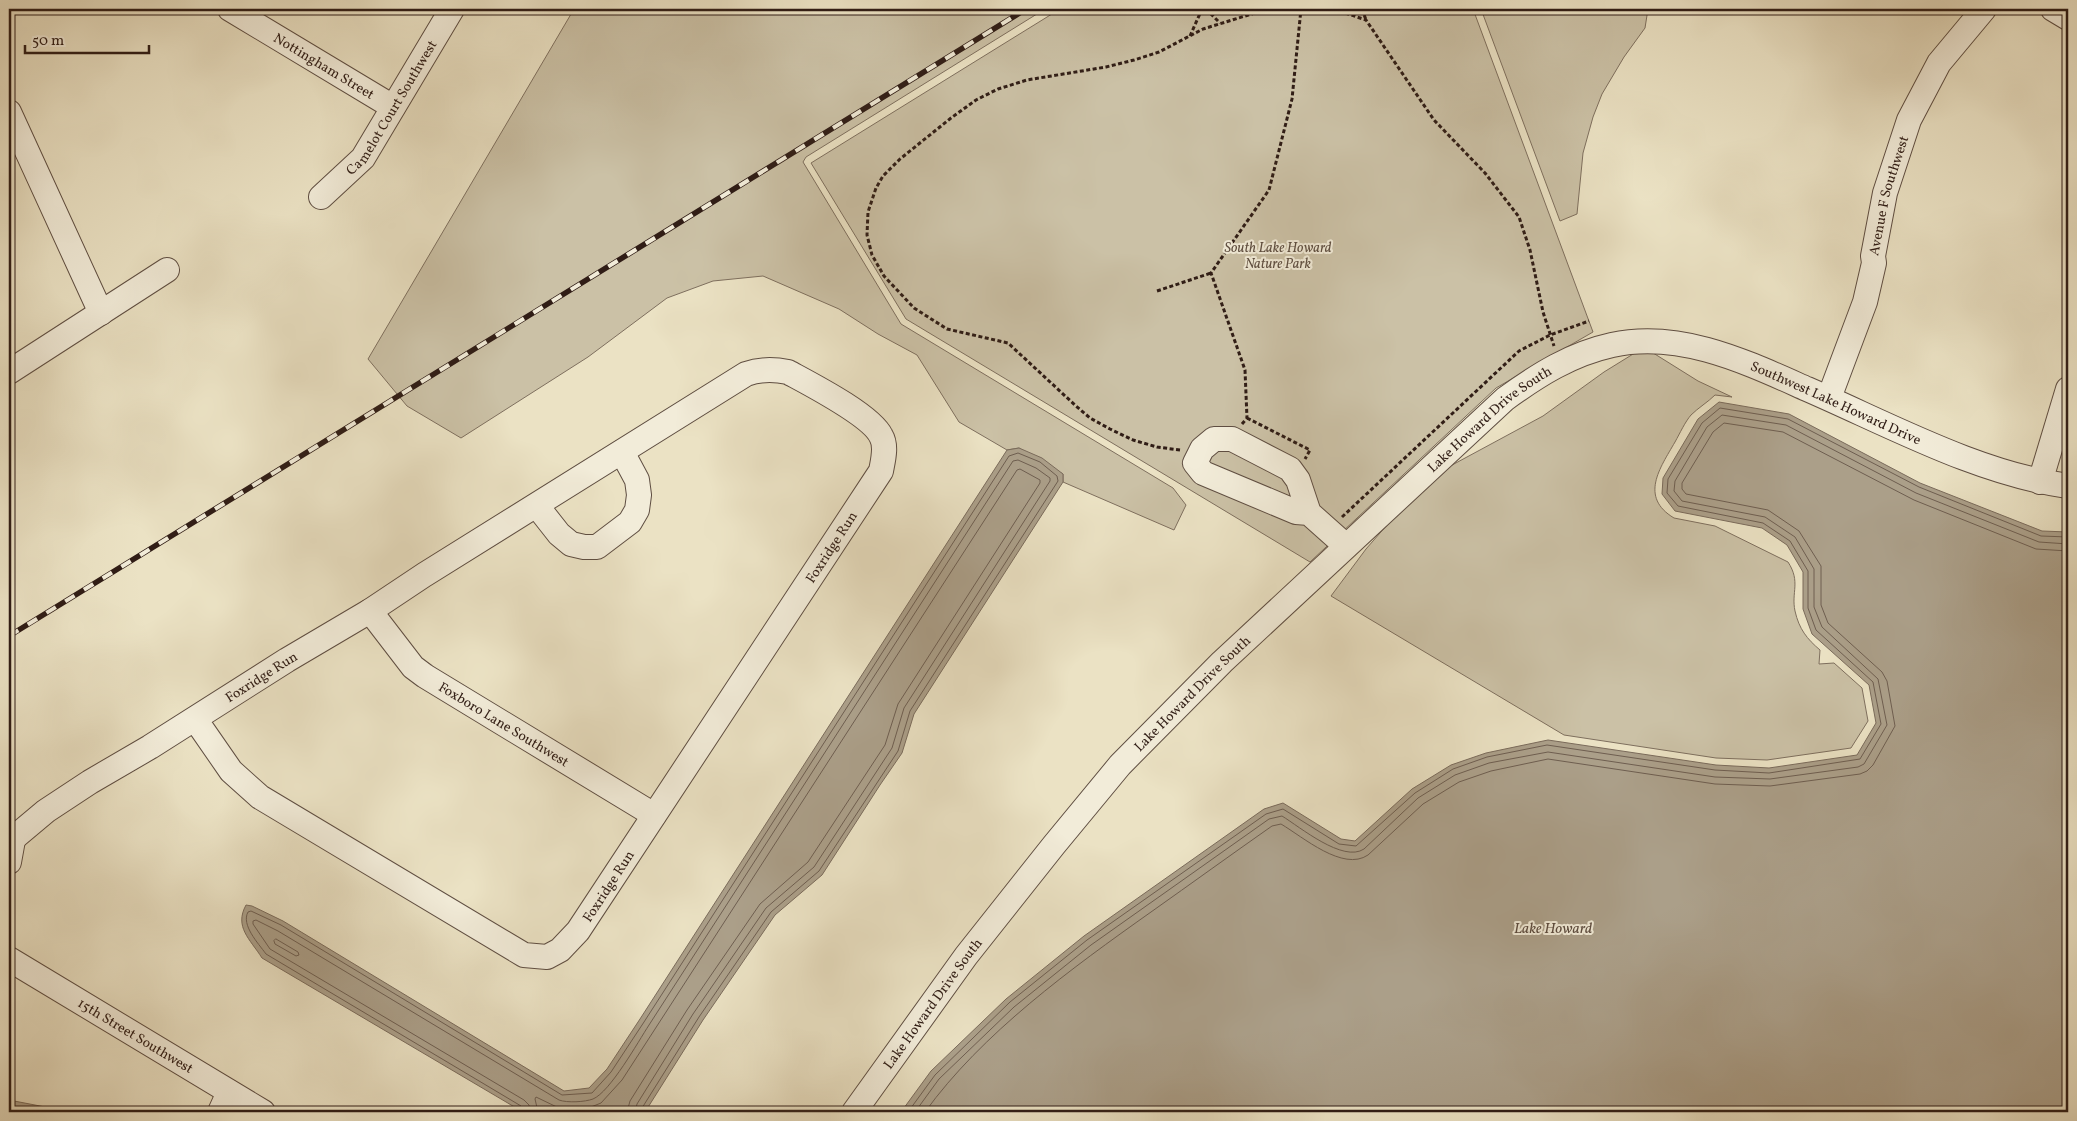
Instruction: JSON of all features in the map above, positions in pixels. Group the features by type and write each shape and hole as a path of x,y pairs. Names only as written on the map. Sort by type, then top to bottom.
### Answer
{"street":[{"name":"Nottingham Street","path":"230,9 394,107"},
{"name":"Camelot Court Southwest","path":"321,197 363,158 452,9"},
{"name":"Avenue F Southwest","path":"1829,398 1865,302 1874,263 1873,256 1885,193 1909,120 1939,63 1984,9"},
{"path":"2052,9 2068,18"},
{"path":"9,112 101,313"},
{"path":"9,372 167,270"},
{"name":"Southwest Lake Howard Drive","path":"1601,348 1642,342 1671,342 1698,348 1738,360 1988,466 2040,482 2068,486"},
{"name":"Lake Howard Drive South","path":"854,1112 966,956 1120,765 1222,662 1505,399 1539,375 1559,364 1579,354 1601,348"},
{"name":"Foxridge Run","path":"10,848 46,811 74,792 295,655 370,611 424,575 746,374 757,370 774,369 788,372 863,417 876,428 882,438 884,457 881,471 597,903 570,941 547,958 524,955 260,797 231,771 195,718"},
{"path":"2040,482 2068,389"},
{"path":"537,506 559,534 571,544 597,547 630,522 637,510 639,495 637,480 622,452"},
{"path":"1309,513 1346,546"},
{"name":"Foxboro Lane Southwest","path":"370,611 414,667 425,676 654,815"},
{"name":"15th Street Southwest","path":"9,959 225,1102 262,1112"}],"path":[{"path":"1190,36 1202,9"},
{"path":"1206,9 1214,20 1220,23"},
{"path":"1183,450 1157,447 1133,440 1090,418 1008,343 947,329 930,320 914,308 884,276 872,255 867,235 868,212 876,188 883,176 926,136 976,100 998,89 1027,80 1106,67 1134,60 1159,52 1203,29 1220,23 1258,12 1279,9"},
{"path":"1157,291 1210,273 1268,190 1292,99 1301,9"},
{"path":"1333,9 1339,9 1366,20"},
{"path":"1362,9 1366,20 1387,48 1434,120 1486,173 1518,217 1530,250 1543,312 1559,364"},
{"path":"1210,273 1245,370 1247,418 1238,430"},
{"path":"1340,518 1519,351 1550,335 1589,321"}],"green space":[{"path":"574,9 1045,9 806,157 803,162 901,324 1173,488 1186,505 1174,530 1063,482 1063,474 1019,448 1007,450 959,422 917,355 878,334 839,309 763,276 713,281 667,298 588,357 461,438 407,406 368,359"},
{"name":"South Lake Howard Nature Park","path":"1060,9 1473,9 1593,332 1496,388 1310,562 906,319 811,163"},
{"path":"1481,9 1648,9 1645,28 1624,57 1602,94 1593,117 1583,153 1577,214 1560,221"},
{"path":"1638,351 1650,351 1698,381 1732,397 1715,395 1689,418 1659,472 1655,492 1657,501 1663,510 1674,518 1715,526 1788,562 1795,581 1795,611 1804,633 1820,650 1819,664 1834,663 1862,688 1868,721 1851,748 1767,760 1716,758 1564,735 1331,596 1366,549 1394,517 1441,471 1543,416 1604,372"}],"water":[{"name":"Lake Howard","path":"1719,402 1789,414 1920,483 2042,531 2068,532 2068,1112 901,1112 931,1071 1006,999 1084,936 1264,809 1283,803 1341,839 1355,841 1412,789 1451,765 1486,753 1548,740 1716,765 1769,768 1857,755 1876,723 1869,685 1812,634 1803,609 1803,572 1787,545 1762,528 1675,511 1662,494 1663,478 1698,419"},
{"path":"1019,448 1042,458 1063,474 1063,482 914,714 902,753 822,875 775,915 703,1020 645,1112 523,1112 262,958 248,939 242,920 246,905 283,921 564,1091 589,1088 607,1069 640,1019 1007,450"},
{"path":"9,1100 71,1112 9,1112"}],"railway":[{"path":"9,636 1026,9"}]}
